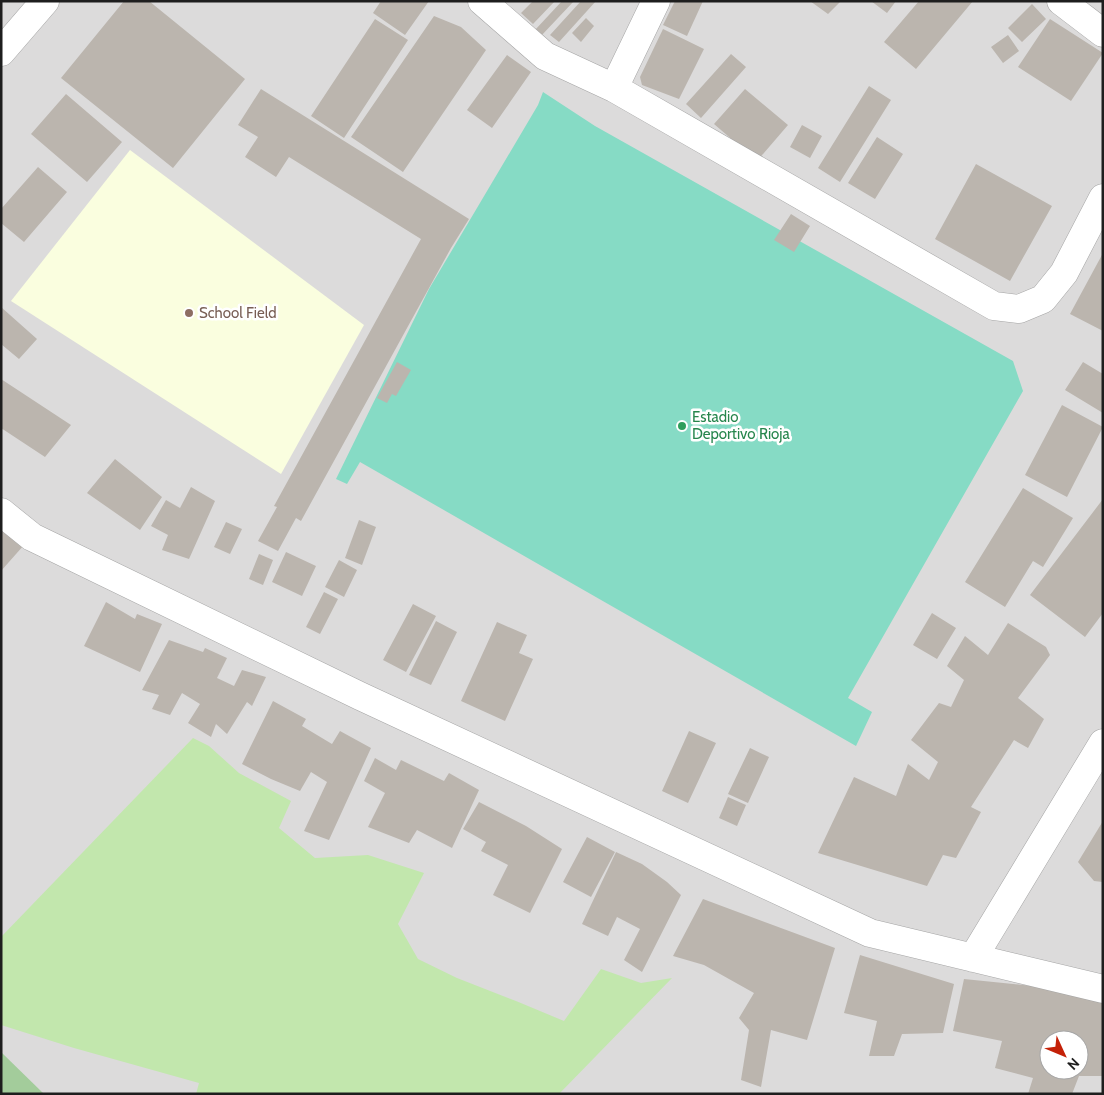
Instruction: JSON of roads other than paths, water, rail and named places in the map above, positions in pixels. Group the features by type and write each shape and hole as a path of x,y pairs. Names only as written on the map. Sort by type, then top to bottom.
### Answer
{"street":[{"path":"1,52 45,1"},
{"path":"482,1 545,56 614,88 994,306 1019,309 1044,300 1064,273 1103,198"},
{"path":"614,88 656,1"},
{"path":"1061,1 1103,33"},
{"path":"1,512 32,537 369,700 870,933 1103,989"},
{"path":"973,958 1103,742"}],"place":[{"name":"School Field","path":"189,313"},
{"name":"Estadio Deportivo Rioja","path":"682,426"}]}
